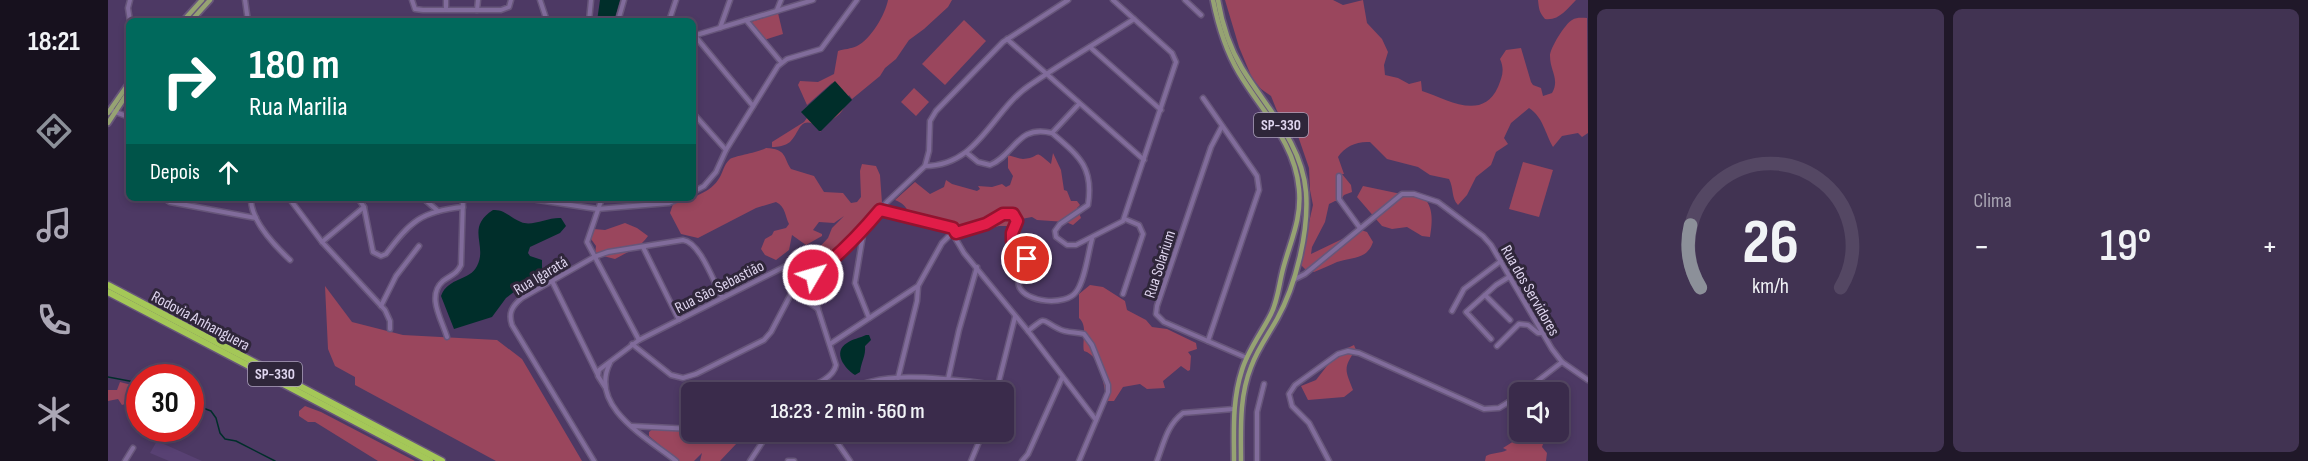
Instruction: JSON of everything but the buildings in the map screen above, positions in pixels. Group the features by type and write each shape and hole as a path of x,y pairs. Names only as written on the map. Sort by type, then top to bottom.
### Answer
{"highway":[{"name":"Rodovia Anhanguera","path":"108,285 442,461"},
{"name":"Rodovia Anhanguera","path":"110,293 429,461"}],"main road":[{"path":"186,18 202,0"},
{"path":"194,18 210,0"},
{"name":"SP-330","path":"1213,0 1217,22 1234,63 1282,135 1295,167 1299,192 1298,219 1273,312 1247,358 1235,395 1234,461"},
{"name":"SP-330","path":"1218,0 1233,51 1287,135 1302,171 1306,206 1295,279 1277,319 1255,357 1247,378 1241,408 1241,461"},
{"path":"108,123 111,112 126,88"},
{"path":"111,112 126,95"},
{"path":"1284,267 1297,270"},
{"path":"1282,274 1287,278 1295,279"}],"street":[{"path":"130,0 130,18"},
{"path":"246,0 248,18"},
{"path":"412,0 418,10 504,10 509,7 511,0"},
{"path":"446,0 446,9"},
{"path":"477,10 478,0"},
{"path":"540,0 546,18"},
{"path":"589,18 591,0"},
{"path":"619,18 624,0"},
{"path":"670,18 676,0"},
{"path":"720,28 730,0"},
{"path":"777,11 781,0"},
{"path":"696,35 813,0"},
{"path":"696,190 709,182 726,150 782,62 821,49 857,0"},
{"path":"817,382 835,369 830,344 818,309 813,275 831,262 925,166 929,151 931,117 1007,39 1068,0"},
{"path":"968,153 978,162 990,165 1023,136 1045,131 1052,133 1082,161 1089,182 1088,205 1058,226 1055,231 1056,237 1070,245 1076,245 1092,239 1125,219 1176,66 1175,57 1113,0"},
{"path":"1185,0 1201,15"},
{"path":"925,166 938,164 968,153 1028,86 1134,19"},
{"path":"746,20 782,62"},
{"path":"696,38 753,106"},
{"path":"1007,39 1144,160"},
{"path":"1090,47 1161,110"},
{"path":"1203,98 1257,176 1259,190 1208,341"},
{"path":"1052,133 1079,104"},
{"path":"111,112 126,116"},
{"path":"696,117 726,150"},
{"name":"Rua Solarium","path":"1222,126 1211,147 1156,311 1160,320 1247,358"},
{"path":"1339,176 1339,199 1360,228"},
{"name":"Rua dos Servidores","path":"1295,279 1307,272 1399,195 1414,194 1438,202 1483,236 1501,261 1541,333 1562,362 1588,380"},
{"path":"168,201 256,218"},
{"path":"251,201 256,218 290,260"},
{"path":"291,201 322,242 381,306 389,317 390,329"},
{"path":"360,201 364,207 374,254 381,256 386,254 414,221 439,211 463,207"},
{"path":"427,201 439,211"},
{"path":"447,337 436,306 435,293 442,282 458,271 461,265 463,201"},
{"path":"545,201 597,209 672,201"},
{"path":"601,201 587,240 639,339"},
{"path":"651,205 653,201"},
{"path":"322,242 364,207"},
{"path":"880,210 954,229 953,235"},
{"path":"898,378 917,301 918,286 942,243 953,235 986,224 1003,214 1013,214 1017,221 1012,233 1012,241 1025,251 1027,256 1018,277 1021,291 1034,298 1057,300 1071,298 1078,290 1092,239"},
{"path":"1123,294 1143,234 1139,225 1125,219"},
{"path":"864,229 855,283 869,318"},
{"path":"949,229 948,231 964,253 983,274 1096,420"},
{"name":"Rua Igaratá","path":"594,461 510,319 510,312 517,302 594,257 608,252 689,241 697,249 722,297"},
{"path":"381,306 396,276 419,246"},
{"path":"643,247 679,320"},
{"name":"Rua São Sebastião","path":"598,376 610,362 639,339 798,261 806,263 813,275"},
{"path":"1452,311 1464,289 1501,261"},
{"path":"949,380 959,330 977,267"},
{"path":"1297,270 1307,272"},
{"path":"973,277 983,274"},
{"path":"1491,339 1467,314 1485,295 1509,277"},
{"path":"552,281 598,376 606,387"},
{"path":"830,344 918,286"},
{"path":"806,300 816,293"},
{"path":"632,344 671,375 688,378 764,340 771,332 791,294 796,294 818,309"},
{"path":"1485,295 1510,320"},
{"path":"999,382 1015,316"},
{"path":"1028,331 1043,320 1060,330 1088,337 1108,385 1108,392 1079,461"},
{"path":"1497,346 1519,324 1528,325 1541,333"},
{"path":"1329,461 1309,423 1292,406 1289,394 1295,386 1342,352 1359,353 1484,409 1499,408 1509,402"},
{"path":"1536,382 1562,362"},
{"path":"595,367 603,370 614,409 676,461"},
{"path":"598,376 604,378"},
{"path":"875,382 898,378 969,382"},
{"path":"1022,461 1028,454 1062,378"},
{"path":"1257,461 1257,412 1264,384"},
{"path":"1157,461 1168,430 1177,417 1183,413 1234,409"},
{"path":"644,436 645,425"},
{"path":"632,426 681,428"},
{"path":"750,461 762,442"},
{"path":"837,442 850,461"},
{"path":"971,461 979,442"},
{"path":"125,461 133,448"},
{"path":"788,461 794,461"}],"shaded area":[{"path":"600,0 620,0 615,18 597,18"},
{"path":"888,0 952,0 948,7 909,40 880,76 852,99 849,95 843,110 820,132 819,127 807,123 801,126 790,142 772,147 772,142 804,122 833,82 807,105 798,85 800,81 818,82 834,74 838,51 857,46 867,38 881,19"},
{"path":"1225,0 1333,0 1343,5 1363,0 1367,23 1382,39 1388,52 1384,65 1385,75 1409,84 1421,81 1422,91 1463,105 1474,106 1483,104 1491,98 1498,87 1503,70 1500,59 1506,50 1521,48 1533,85 1541,88 1543,96 1552,93 1555,79 1550,61 1552,48 1569,22 1576,18 1587,18 1588,133 1582,137 1578,133 1562,136 1553,147 1541,121 1529,108 1511,123 1504,138 1508,144 1496,152 1491,165 1476,177 1467,195 1458,205 1454,199 1449,179 1430,175 1418,167 1387,159 1370,142 1352,145 1338,157 1344,174 1342,174 1351,185 1352,192 1344,195 1340,201 1329,204 1325,222 1312,247 1311,254 1361,230 1367,232 1373,242 1363,255 1308,272 1301,265 1301,258 1313,205 1309,168 1298,136 1277,111 1271,96 1252,78 1239,47"},
{"path":"1538,0 1576,0 1562,14 1545,19 1539,8"},
{"path":"778,13 783,34 764,40 751,22"},
{"path":"964,20 986,41 945,85 922,64"},
{"path":"835,81 852,100 819,131 801,112"},
{"path":"914,88 929,102 916,116 901,102"},
{"path":"766,148 778,150 785,157 791,169 814,176 824,192 843,193 851,203 857,202 861,197 862,164 876,166 880,175 882,203 834,256 817,265 814,253 844,216 834,223 819,222 813,230 822,236 806,245 792,235 789,250 776,260 765,255 761,249 765,239 774,231 786,228 789,224 783,209 776,202 756,208 698,238 681,234 670,213 673,204 681,201 696,201 696,195 709,189 720,178 730,159"},
{"path":"1053,153 1061,170 1064,190 1067,191 1071,201 1077,201 1080,205 1077,208 1081,218 1073,225 1066,222 1037,220 1032,217 1016,220 1014,226 999,226 955,238 947,233 918,224 904,205 895,200 915,182 930,194 944,187 946,180 977,191 980,189 978,186 992,187 1002,184 1006,187 1010,185 1013,176 1008,168 1008,155 1023,159 1039,155 1051,164"},
{"path":"1523,162 1553,170 1539,217 1509,209"},
{"path":"1363,186 1425,199 1431,212 1430,237 1422,236 1407,227 1392,229 1382,226 1357,197"},
{"path":"493,210 504,212 525,223 561,218 566,226 560,233 530,247 528,253 530,256 542,260 542,270 506,298 492,317 454,329 441,296 449,285 474,271 480,258 480,223"},
{"path":"625,223 648,236 637,247 615,259 595,254 596,246 591,239 591,231 605,230"},
{"path":"1090,285 1103,287 1125,301 1127,310 1146,320 1152,327 1167,329 1196,343 1197,349 1188,352 1191,356 1190,370 1181,366 1163,381 1165,388 1147,389 1140,384 1123,387 1114,401 1108,401 1098,365 1090,354 1084,351 1084,329 1079,318 1079,294"},
{"path":"325,286 352,322 403,335 497,340 522,359 582,461 496,461 355,385 355,377 335,366 328,349"},
{"path":"869,335 871,340 865,346 860,372 855,375 844,365 840,355 841,351 849,342"},
{"path":"1354,345 1356,350 1347,366 1353,390 1344,397 1308,400 1301,386 1316,380 1337,353"},
{"path":"120,382 126,384 126,404 122,405 118,399 108,401 108,390 117,390"},
{"path":"305,406 415,461 378,461 315,422 308,422 299,416 299,411"},
{"path":"654,428 681,430 681,442 745,442 737,443 720,461 700,461 702,453 694,461 679,461 649,436 649,432"},
{"path":"156,442 159,442 202,461 169,461 150,453"},
{"path":"1512,442 1544,442 1542,447 1547,453 1546,461 1485,461 1486,456 1507,450 1503,448"}],"waterway":[{"path":"108,377 126,380"},
{"path":"204,408 211,411 216,418 220,433 225,439 236,441 275,461"}],"route":[{"path":"813,275 854,240 880,210 949,229 953,228 956,233 986,224 1008,212 1013,214 1017,221 1012,233 1012,241 1025,251 1027,259"}]}
